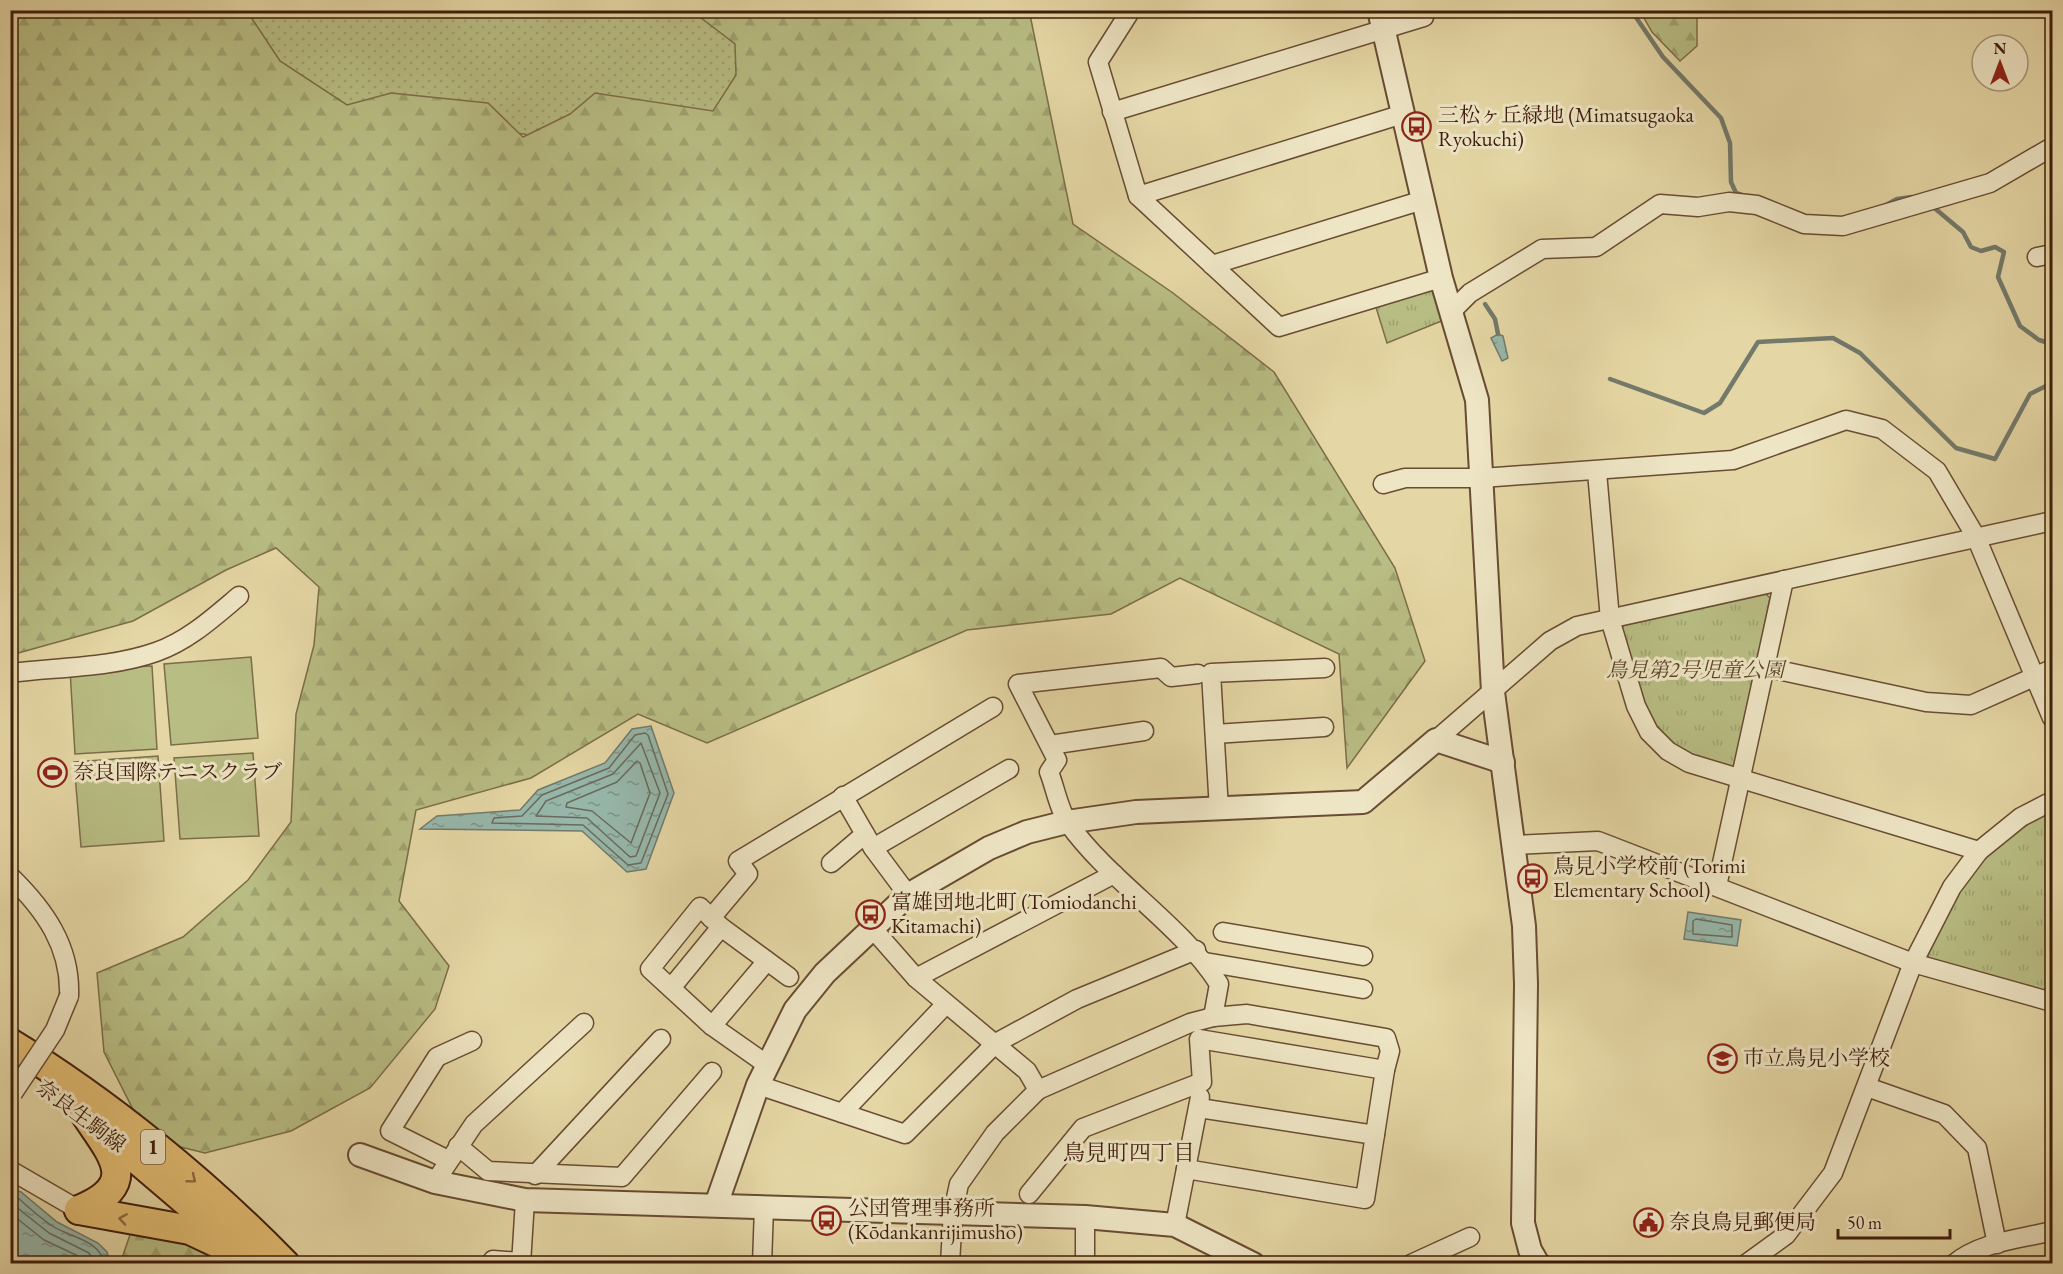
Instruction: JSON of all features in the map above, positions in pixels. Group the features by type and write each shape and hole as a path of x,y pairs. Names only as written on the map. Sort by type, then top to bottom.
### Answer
{"main road":[{"name":"奈良生駒線","path":"10,1043 111,1113 216,1199 285,1263"},
{"name":"奈良生駒線","path":"11,1086 85,1114 258,1263"},
{"path":"79,1210 108,1194 117,1177 115,1160 85,1114"},
{"path":"79,1210 190,1230 258,1263"}],"street":[{"path":"1147,10 1128,14 1098,62 1138,196 1279,327 1441,278"},
{"path":"1112,112 1381,20 1424,17 1423,10"},
{"path":"1381,20 1441,278 1477,400 1493,692 1524,926 1526,984 1523,1223 1530,1250 1538,1263"},
{"path":"1138,196 1403,114"},
{"path":"1451,312 1470,293 1542,249 1596,247 1660,204 1698,207 1729,202 1756,205 1804,224 1843,226 1990,183 2052,147"},
{"path":"1212,265 1423,200"},
{"path":"1383,484 1405,478 1482,478 1597,472 1733,460 1846,420 1882,429 1937,471 1976,537 2052,718"},
{"path":"1597,472 1610,619 1636,706 1649,732 1668,752 1689,763 1979,851"},
{"path":"716,1205 762,1074 795,1010 825,973 908,895 989,848 1027,832 1067,822 1136,812 1363,802 1550,641 1577,626 2052,521"},
{"path":"1717,886 1784,580"},
{"path":"10,673 132,659 158,651 201,628 239,596"},
{"path":"1764,667 1926,702 1971,705 2052,669"},
{"path":"1198,674 1171,677 1161,668 1018,684 1057,760 1049,772 1067,822 1114,874 1200,956 1219,984 1213,1017"},
{"path":"1219,810 1211,673 1325,668"},
{"path":"671,988 748,874 738,861 993,707"},
{"path":"1215,734 1324,727"},
{"path":"1050,746 1144,731"},
{"path":"1436,740 1503,762"},
{"path":"831,863 1009,769"},
{"path":"843,796 869,841 908,895"},
{"path":"1746,1263 1786,1234 1833,1173 1913,963 1952,887 1979,851 2021,817 2052,801"},
{"path":"1515,845 1598,841 1913,963 2052,1002"},
{"path":"916,978 1114,874"},
{"path":"10,876 51,927 63,948 70,973 69,996 55,1030 11,1086"},
{"path":"789,977 700,908 650,969 762,1074 842,1113 905,1134 996,1043 1077,999 1200,956 1245,970 1363,989"},
{"path":"873,929 916,978 1027,1071 1038,1090"},
{"path":"1223,932 1363,956"},
{"path":"1245,970 1250,937"},
{"path":"1324,983 1328,950"},
{"path":"712,1026 767,961"},
{"path":"842,1113 946,1004"},
{"path":"950,1263 953,1212 959,1184 995,1133 1038,1090 1195,1031 1213,1017 1247,1014 1386,1038 1390,1051 1384,1070 1365,1199 1186,1169"},
{"path":"435,1182 474,1124 584,1023"},
{"path":"1195,1031 1384,1070"},
{"path":"1175,1225 1199,1108 1202,1082 1195,1031"},
{"path":"535,1175 661,1039"},
{"path":"472,1041 437,1058 390,1131 453,1153 488,1172 622,1177 712,1072"},
{"path":"1029,1194 1083,1128 1202,1082"},
{"path":"1867,1087 1944,1114 1977,1148 1997,1244"},
{"path":"1199,1108 1375,1135"},
{"path":"360,1155 435,1182 525,1200 1085,1217 1175,1225 1253,1263"},
{"path":"10,1170 79,1210"},
{"path":"490,1263 493,1260 521,1263 525,1200"},
{"path":"762,1263 764,1207"},
{"path":"1085,1217 1085,1263"},
{"path":"1954,1263 1964,1255 1997,1244 2052,1232"},
{"path":"1411,1263 1470,1237"}],"green space":[{"path":"748,10 752,13 725,120 549,138 298,100 149,11"},
{"path":"1029,10 1073,224 1173,293 1274,372 1395,568 1425,661 1347,768 1339,654 1180,578 1111,614 967,630 707,743 638,714 531,778 416,810 399,901 449,966 435,1009 370,1088 291,1131 205,1153 148,1139 104,1052 97,973 183,937 248,880 291,822 296,714 314,645 319,587 276,548 226,570 133,621 11,655 11,11 247,11 280,61 347,105 391,93 488,103 523,137 570,114 595,93 713,111 736,75 735,44 692,11"},
{"path":"1640,11 1697,11 1697,46 1680,61 1652,32"},
{"path":"1429,289 1434,292 1444,320 1387,343 1375,304"},
{"name":"鳥見第2号児童公園","path":"1765,593 1770,598 1736,765 1730,768 1698,760 1677,747 1652,719 1637,686 1621,630 1624,625"},
{"path":"251,657 258,738 171,745 164,664"},
{"path":"152,666 157,749 75,754 70,670"},
{"path":"253,753 259,836 180,839 174,758"},
{"path":"158,756 164,841 81,847 74,762"},
{"path":"2052,811 2052,995 1930,960 1927,954 1942,915 1970,874 2021,828"},
{"path":"132,1229 209,1250 227,1263 120,1264"}],"water":[{"path":"1498,334 1503,336 1508,358 1502,361 1491,338"},
{"path":"651,726 674,793 646,869 627,872 582,831 420,829 437,816 520,810 538,790 605,763 632,729"},
{"path":"1688,912 1741,920 1737,946 1684,939"},
{"path":"11,1189 21,1192 57,1222 98,1243 107,1252 110,1263 11,1263"}],"waterway":[{"path":"1631,10 1663,57 1721,118 1730,143 1731,182 1736,193 1742,195"},
{"path":"1886,205 1897,199 1912,197"},
{"path":"1932,206 1963,232 1971,247 1981,251 1995,247 2004,252 1998,277 2020,326 2039,340 2052,344"},
{"path":"1485,304 1495,319 1498,334"},
{"path":"1610,379 1704,413 1720,403 1758,342 1833,338 1860,353 1956,448 1995,459 2030,394 2052,383"}],"place":[{"name":"三松ヶ丘緑地 (Mimatsugaoka Ryokuchi)","path":"1417,127"},
{"name":"奈良国際テニスクラブ","path":"52,772"},
{"name":"鳥見小学校前 (Torimi Elementary School)","path":"1532,878"},
{"name":"富雄団地北町 (Tomiodanchi Kitamachi)","path":"870,914"},
{"name":"市立鳥見小学校","path":"1722,1058"},
{"name":"公団管理事務所 (Kōdankanrijimusho)","path":"827,1220"},
{"name":"奈良鳥見郵便局","path":"1648,1222"}],"district":[{"name":"鳥見町四丁目","path":"1129,1152"}]}
